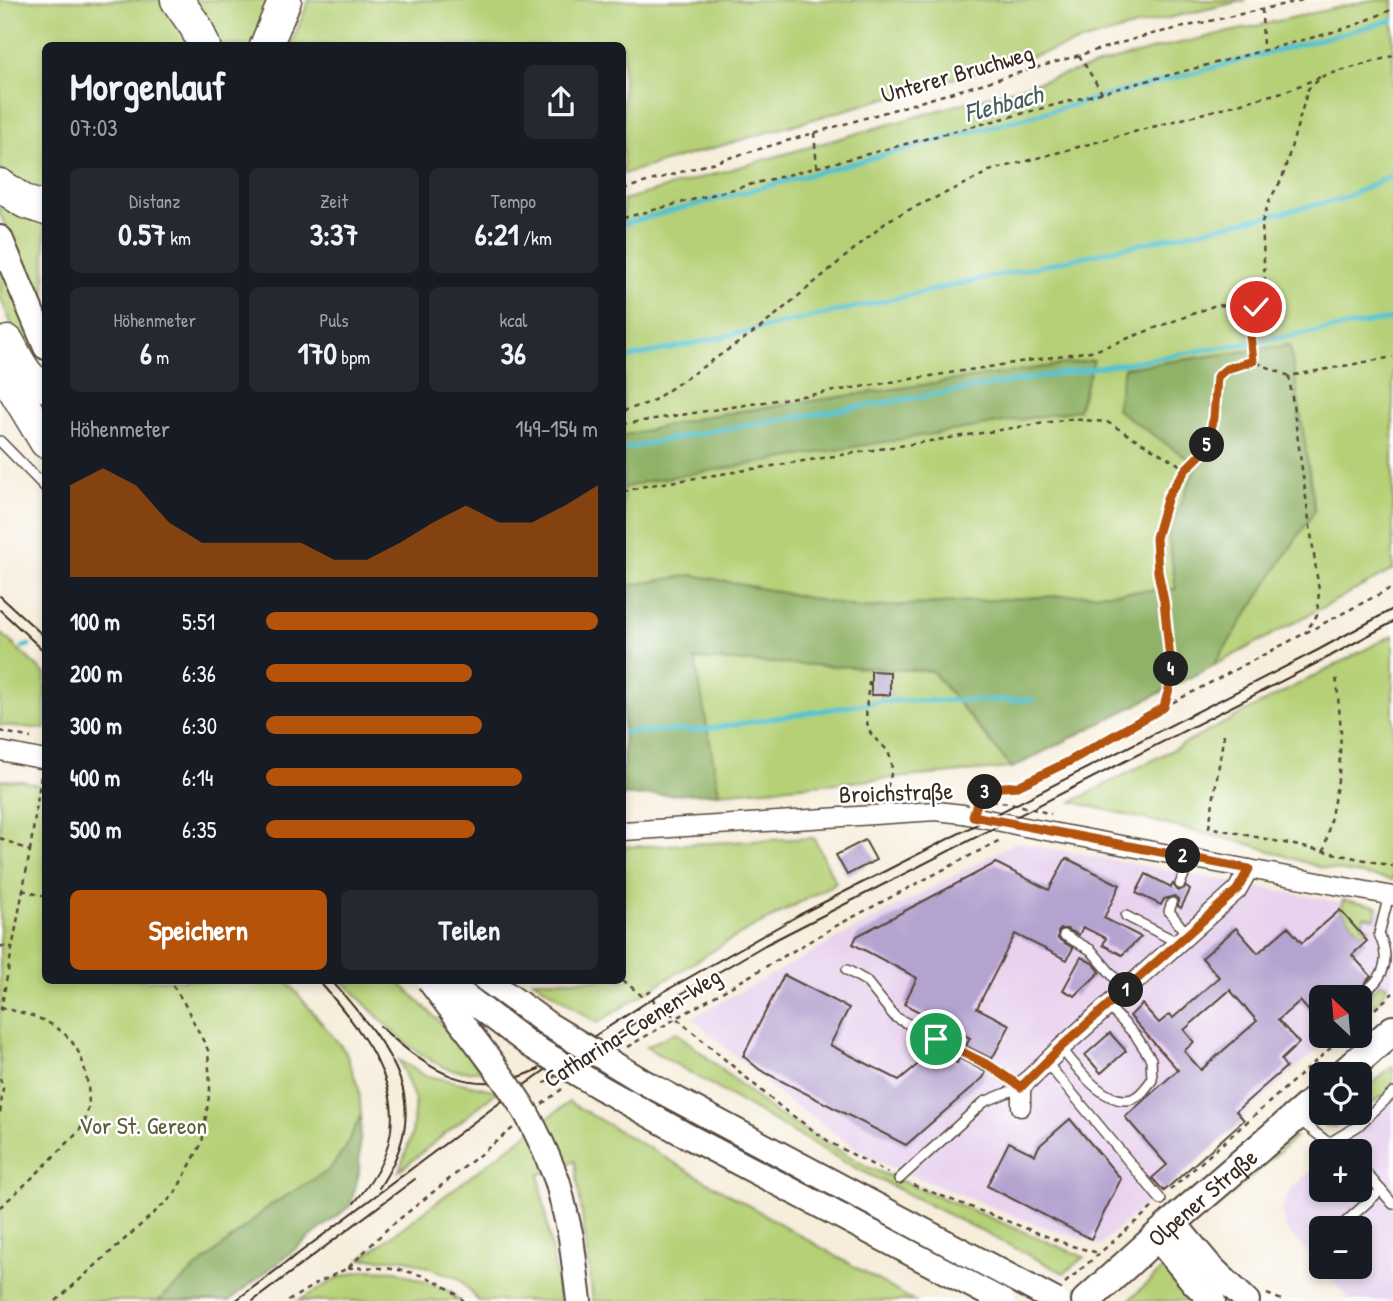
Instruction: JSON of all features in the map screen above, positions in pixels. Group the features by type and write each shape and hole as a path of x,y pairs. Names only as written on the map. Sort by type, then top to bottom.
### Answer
{"highway":[{"path":"177,0 197,27 203,42"},
{"path":"268,42 285,0"},
{"path":"0,185 25,202 42,208"},
{"path":"3,344 30,378 42,384"},
{"path":"3,344 42,430"}],"main road":[{"path":"0,238 42,338"},
{"path":"432,984 523,1108 558,1184 571,1237 579,1301"},
{"path":"449,984 530,1045 605,1090 1002,1301"},
{"path":"493,984 549,1025 642,1081 1059,1293"},
{"path":"1357,1062 1393,1030"},
{"name":"Olpener Straße","path":"1086,1301 1164,1220 1309,1106"},
{"path":"1164,1220 1195,1284 1213,1301"},
{"path":"1164,1220 1247,1301"}],"street":[{"path":"0,751 42,759"},
{"name":"Broichstraße","path":"626,831 936,811 1391,896"},
{"path":"1021,1107 1021,1087 1060,1048 1237,890 1249,869"}],"lane":[{"path":"0,441 42,484"},
{"path":"1180,884 1191,858"},
{"path":"1372,985 1380,976 1386,955 1379,934 1391,896"},
{"path":"1172,903 1169,911 1184,939"},
{"path":"1126,916 1184,939"},
{"path":"1064,935 1091,950 1125,990"},
{"path":"848,970 866,981 895,1017 990,1066 1021,1087"},
{"path":"1060,1048 1099,1091 1117,1099 1131,1099 1141,1093 1152,1080 1151,1059 1136,1036 1108,1006"},
{"path":"1046,1062 1164,1220"},
{"path":"898,1179 984,1102 1021,1087"},
{"path":"1336,1139 1359,1126 1393,1093"},
{"path":"1297,1118 1324,1139"},
{"path":"1372,1180 1393,1204"},
{"path":"1352,1216 1381,1190"}],"path":[{"name":"Unterer Bruchweg","path":"626,188 1148,35 1303,0"},
{"path":"1262,9 1263,50"},
{"path":"626,217 1356,25 1393,9"},
{"path":"1079,55 1102,93"},
{"path":"626,410 651,402 760,328 889,220 964,186 989,171 1286,91 1323,76 1393,56"},
{"path":"1253,361 1249,325 1265,282 1262,222 1270,199 1282,178 1308,89 1323,76"},
{"path":"814,133 817,167"},
{"path":"626,424 1097,350 1216,305 1256,307"},
{"path":"1164,707 1172,678 1156,538 1168,496 1186,469 1205,450 1214,418 1217,377 1226,369 1253,361 1289,376 1393,357"},
{"path":"1289,376 1319,591 1317,615 1305,633"},
{"path":"626,491 645,485 1070,419 1107,422 1186,469"},
{"path":"973,816 979,798 989,788 1018,786 1068,762 1164,707 1393,587"},
{"path":"1324,852 1339,775 1342,730 1336,674"},
{"path":"869,681 867,710 870,733 888,751 892,765 889,784 882,800"},
{"path":"0,731 35,739"},
{"path":"1224,734 1209,827 1393,866"},
{"path":"0,1015 42,772"},
{"name":"Catharina-Coenen-Weg","path":"620,1051 836,926 1025,827"},
{"path":"0,838 30,851"},
{"path":"22,890 42,896"},
{"path":"0,946 12,947"},
{"path":"626,983 642,996 650,992 660,1015 668,1011 782,1108 831,1143 898,1179 1072,1246 1099,1253"},
{"path":"55,1301 174,1195 202,1143 210,1089 208,1050 172,984"},
{"path":"1372,1011 1393,993"},
{"path":"0,1207 81,1128 90,1101 84,1061 65,1033 44,1020 1,1008"},
{"path":"1059,1293 1099,1253 1164,1220 1177,1183 1330,1048"},
{"path":"0,1078 3,1088 0,1114"},
{"name":"Catharina-Coenen-Weg","path":"540,1106 569,1084"},
{"path":"288,1301 348,1268 387,1229 518,1124"},
{"path":"348,1268 384,1266 411,1272 443,1285 464,1301"}],"shaded area":[{"path":"1016,842 1393,912 1393,981 1372,1000 1372,985 1309,985 1309,1048 1319,1048 1100,1245 1027,1221 874,1160 785,1099 692,1018"},
{"path":"1393,1098 1393,1301 1351,1301 1331,1279 1372,1279 1372,1216 1309,1216 1309,1255 1287,1231 1282,1210 1290,1189 1309,1172 1309,1202 1372,1202 1372,1139 1347,1139 1362,1125 1372,1125 1372,1117"}],"green space":[{"path":"0,0 165,0 192,42 42,42 42,198 0,175"},
{"path":"186,0 273,0 256,42 210,42"},
{"path":"309,0 1246,0 1143,24 626,173 626,42 292,42"},
{"path":"1371,0 1393,0 1393,570 1213,666 1315,510 1116,409 1197,465 1168,533 1176,589 859,608 693,575 626,586 626,487 1094,360 708,416 626,435 626,199 1154,49"},
{"path":"0,195 42,216 42,314 0,214"},
{"path":"0,258 41,355 33,368 29,365 0,297"},
{"path":"1290,345 1315,510 1213,666 1012,768 932,671 695,659 719,793 626,796 626,586 693,575 859,608 1176,589 1168,533 1197,465 1116,409 1124,368"},
{"path":"1094,360 1078,410 648,481 626,487 626,435 708,416"},
{"path":"0,632 42,671 42,729 0,725"},
{"path":"1393,635 1393,880 1319,867 1249,844 1072,802"},
{"path":"694,659 932,671 1012,768 719,793"},
{"name":"Vor St. Gereon","path":"0,780 23,781 42,786 42,984 289,984 345,1051 359,1089 361,1115 345,1149 329,1170 271,1205 158,1301 0,1301"},
{"path":"814,838 836,883 730,940 597,1023 539,984 626,984 626,847"},
{"path":"1343,900 1378,906 1375,918 1364,916 1362,926 1369,928 1362,934 1340,910"},
{"path":"1381,983 1387,985 1382,998 1372,1007 1372,991"},
{"path":"346,984 401,984 445,1027 482,1071 454,1070 425,1057"},
{"path":"676,1032 775,1113 870,1168 1084,1257 1064,1273 848,1164 646,1047"},
{"path":"399,1060 424,1075 498,1091 399,1171 412,1135 415,1100"},
{"path":"1393,1066 1393,1088 1372,1103 1372,1084"},
{"path":"569,1102 914,1301 593,1301 575,1161 539,1175 560,1301 478,1301 460,1279 406,1259 361,1259"},
{"path":"361,1115 359,1173 350,1206 229,1301 158,1301 271,1205 329,1170 345,1149"},
{"path":"1290,1135 1296,1137 1212,1212 1208,1207"},
{"path":"1165,1267 1206,1301 1128,1301"},
{"path":"367,1270 397,1271 451,1292 459,1301 298,1301 340,1277"}],"building":[{"path":"871,671 890,672 890,695 871,695"},
{"path":"865,840 876,860 847,875 836,855"},
{"path":"1066,858 1120,885 1104,918 1141,937 1122,955 1103,945 1106,938 1083,927 1079,935 1061,929 1058,939 1073,948 1067,960 1015,934 977,1008 1010,1025 992,1059 966,1046 970,1038 904,1004 917,978 853,944 857,936 996,863 1049,890"},
{"path":"1146,874 1171,887 1173,884 1178,891 1186,887 1190,890 1181,908 1174,896 1164,899 1161,905 1136,893"},
{"path":"1340,910 1367,941 1352,955 1371,976 1364,985 1309,985 1309,1011 1300,1001 1278,1020 1299,1043 1281,1060 1286,1067 1236,1111 1244,1120 1164,1191 1152,1178 1167,1165 1125,1117 1178,1070 1130,1016 1142,1004 1159,1023 1170,1014 1173,1018 1219,977 1202,958 1236,928 1258,953 1288,927 1302,943","holes":["1230,990 1257,1021 1201,1070 1184,1051 1194,1042 1184,1030"]},
{"path":"1081,957 1094,964 1100,972 1075,996 1063,990"},
{"path":"784,975 849,1008 830,1045 899,1080 934,1051 957,1063 959,1058 986,1072 983,1078 906,1145 760,1070 743,1056"},
{"path":"1110,1033 1126,1051 1101,1073 1085,1055"},
{"path":"1070,1119 1121,1179 1091,1239 987,1186 1009,1142 1035,1155 1039,1146"}],"waterway":[{"name":"Flehbach","path":"626,223 1393,20"},
{"path":"626,358 1342,199 1393,175"},
{"path":"626,448 700,433 1393,319"},
{"path":"23,647 29,645"},
{"path":"626,732 700,730 882,701 1033,700"}],"tram line":[{"path":"0,596 42,634"},
{"path":"235,1301 498,1104 573,1050 653,998 799,915 1318,650 1393,609"},
{"path":"0,610 42,649"},
{"path":"545,1083 657,1008 765,945 1393,622"},
{"path":"321,984 360,1033 376,1060 387,1087 392,1114 389,1143 377,1172 354,1203"},
{"path":"334,984 387,1052 399,1076 405,1101 405,1128 396,1156 379,1188"},
{"path":"380,1026 415,1056 452,1076 493,1082 515,1078 539,1069"},
{"path":"253,1301 415,1179"}],"route":[{"path":"936,1039 990,1066 1021,1087 1060,1048 1237,890 1249,869 973,816 979,798 989,788 1018,786 1068,762 1164,707 1172,678 1156,538 1168,496 1186,469 1205,450 1214,418 1217,377 1226,369 1253,361 1249,325 1256,307"}]}
